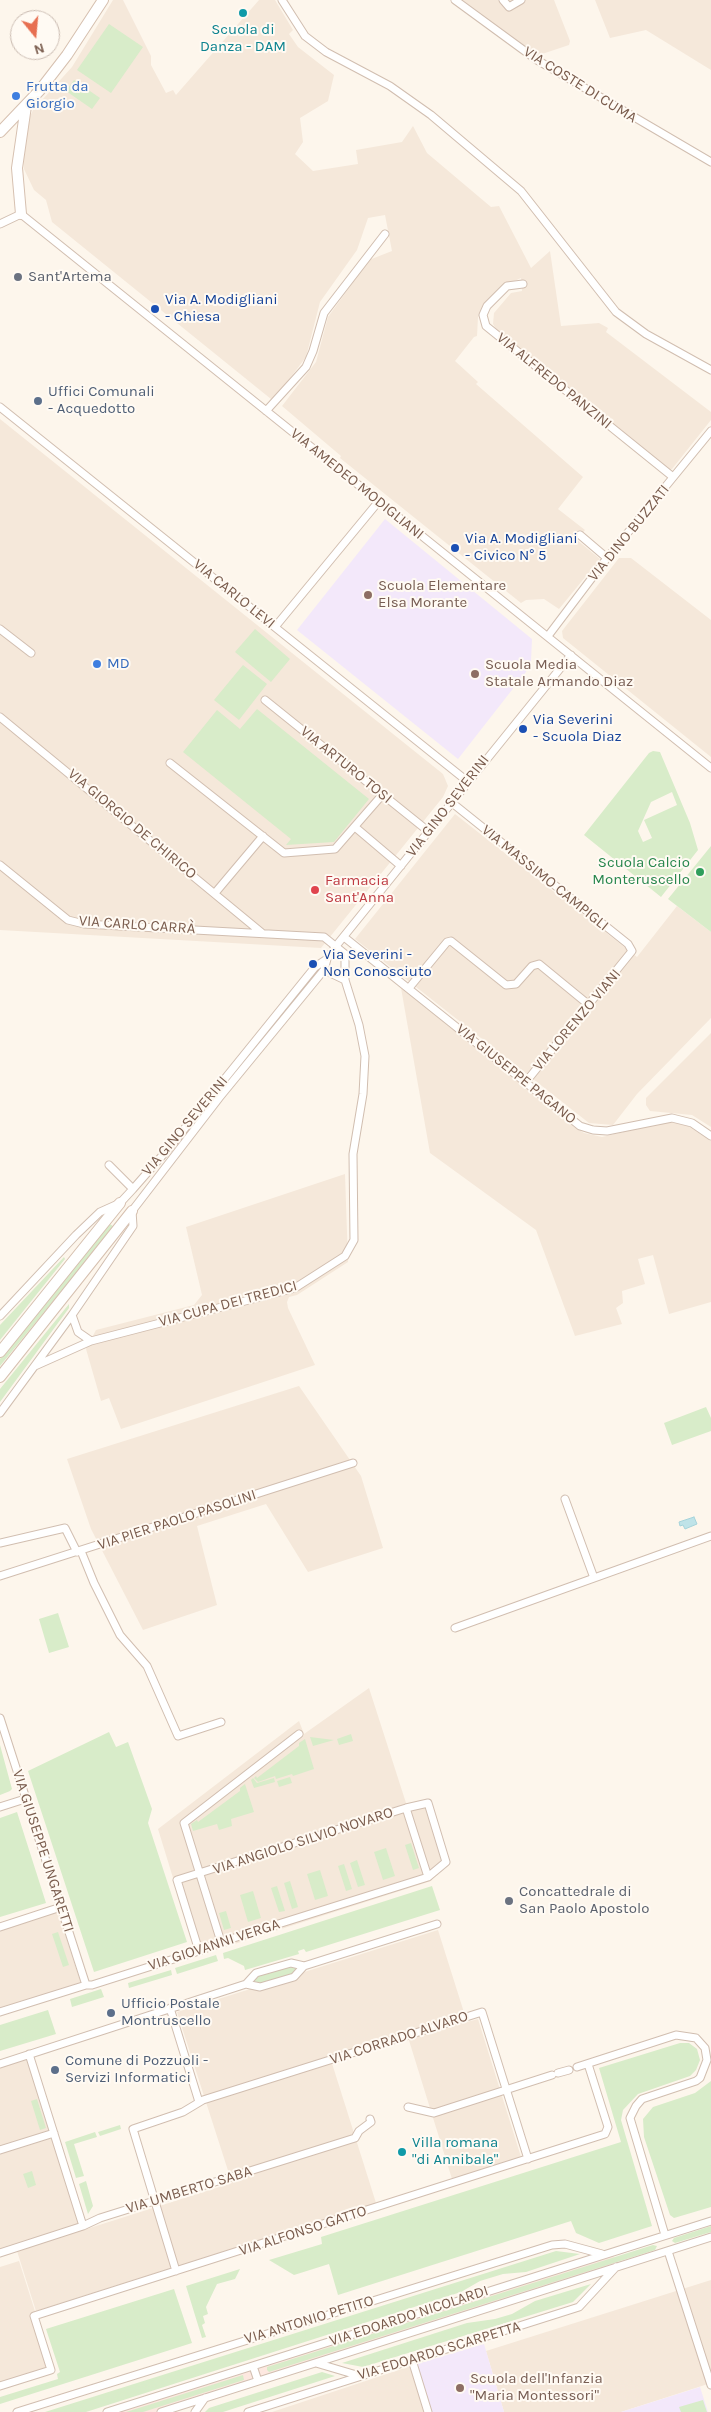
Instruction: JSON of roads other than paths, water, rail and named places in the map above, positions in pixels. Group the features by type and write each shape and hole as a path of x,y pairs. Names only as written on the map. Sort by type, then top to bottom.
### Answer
{"street":[{"path":"0,132 26,105 67,55 103,0"},
{"path":"282,0 305,36 326,52 390,86 411,100 477,152 521,191 616,312 646,334 711,370"},
{"name":"VIA COSTE DI CUMA","path":"454,0 537,60 711,162"},
{"path":"503,0 509,7 522,0"},
{"path":"0,224 21,214 17,168 26,105"},
{"path":"0,126 11,120"},
{"name":"VIA AMEDEO MODIGLIANI","path":"21,214 711,768"},
{"path":"266,411 306,367 313,351 324,313 385,234"},
{"name":"VIA ALFREDO PANZINI","path":"523,284 507,286 487,306 484,315 486,326 673,477"},
{"name":"VIA CARLO LEVI","path":"0,407 467,781"},
{"name":"VIA DINO BUZZATI","path":"548,636 607,558 711,431"},
{"path":"275,627 379,501"},
{"path":"580,535 607,558"},
{"path":"0,629 31,653"},
{"name":"VIA GINO SEVERINI","path":"0,1377 219,1098 324,970 327,959 336,946 467,781 571,655"},
{"name":"VIA ARTURO TOSI","path":"265,700 428,831"},
{"name":"VIA GIORGIO DE CHIRICO","path":"0,717 215,893 262,934"},
{"path":"170,763 263,836 279,851 284,853 330,852 340,846 382,794"},
{"name":"VIA MASSIMO CAMPIGLI","path":"451,802 628,944 632,951 629,957"},
{"path":"355,827 401,866"},
{"path":"215,893 263,836"},
{"name":"VIA CARLO CARRÀ","path":"0,865 68,920 84,924 324,937 336,946"},
{"name":"VIA GIUSEPPE PAGANO","path":"344,937 525,1083 587,1129 608,1130 661,1119 683,1120 692,1123 711,1136"},
{"path":"409,988 447,942 450,941 506,985 516,984 532,966 539,964 589,1005"},
{"name":"VIA CUPA DEI TREDICI","path":"35,1366 91,1341 295,1288 340,1260 351,1249 356,1223 353,1172 354,1141 363,1094 364,1056 359,1025 345,980 345,954 336,946"},
{"name":"VIA LORENZO VIANI","path":"525,1083 629,957"},
{"name":"VIA GINO SEVERINI","path":"0,1352 315,967 327,959"},
{"path":"324,970 345,980"},
{"path":"109,1165 133,1189"},
{"name":"VIA GINO SEVERINI","path":"0,1316 100,1212 120,1203"},
{"name":"VIA GINO SEVERINI","path":"0,1412 72,1315 133,1226 132,1211"},
{"path":"72,1315 78,1332 91,1341"},
{"name":"VIA PIER PAOLO PASOLINI","path":"0,1576 353,1463"},
{"path":"565,1499 594,1578"},
{"path":"0,1544 65,1528 120,1635 147,1666 178,1736 221,1722"},
{"path":"455,1628 711,1536"},
{"name":"VIA GIUSEPPE UNGARETTI","path":"0,1718 86,1985"},
{"path":"221,1942 184,1823 299,1734"},
{"path":"0,1807 25,1799"},
{"name":"VIA ANGIOLO SILVIO NOVARO","path":"199,1951 177,1880 406,1808 428,1803 446,1862 428,1877 406,1808"},
{"name":"VIA GIOVANNI VERGA","path":"0,2012 86,1985 92,1985 428,1877"},
{"path":"0,1927 61,1908"},
{"path":"0,2064 246,1984 260,1987 294,1977 304,1966 437,1924"},
{"path":"246,1984 256,1973 291,1963 304,1966"},
{"path":"170,2008 199,2102"},
{"name":"VIA CORRADO ALVARO","path":"153,2201 153,2191 133,2129 194,2108 199,2102 482,2012 528,2159"},
{"path":"577,2067 676,2036 696,2038 705,2048 707,2060 700,2078 642,2099 630,2118 666,2235"},
{"path":"29,2054 83,2226"},
{"name":"VIA ALFONSO GATTO","path":"0,2386 51,2370 34,2316 528,2159 607,2132 608,2127 588,2064"},
{"path":"408,2107 434,2113 569,2070"},
{"name":"VIA UMBERTO SABA","path":"0,2253 153,2201 355,2138 371,2122 370,2119"},
{"path":"0,2150 54,2133"},
{"path":"153,2201 176,2271"},
{"name":"VIA EDOARDO NICOLARDI","path":"107,2412 711,2221"},
{"name":"VIA EDOARDO NICOLARDI","path":"161,2412 711,2237"},
{"name":"VIA ANTONIO PETITO","path":"16,2412 552,2245 565,2244 602,2255"},
{"path":"668,2250 711,2385"},
{"name":"VIA EDOARDO SCARPETTA","path":"248,2412 579,2307 617,2267"},
{"path":"412,2360 428,2412"},
{"path":"315,2363 360,2376"},
{"path":"253,2366 258,2381"},
{"path":"194,2412 205,2398"}],"water":[{"path":"694,1517 697,1524 685,1529 683,1525 680,1526 679,1522"}],"place":[{"name":"Scuola di Danza - DAM","path":"243,13"},
{"name":"Frutta da Giorgio","path":"16,96"},
{"name":"Sant'Artema","path":"18,277"},
{"name":"Via A. Modigliani - Chiesa","path":"155,309"},
{"name":"Uffici Comunali - Acquedotto","path":"38,401"},
{"name":"Via A. Modigliani - Civico N° 5","path":"455,548"},
{"name":"Scuola Elementare Elsa Morante","path":"368,595"},
{"name":"MD","path":"97,664"},
{"name":"Scuola Media Statale Armando Diaz","path":"475,674"},
{"name":"Via Severini - Scuola Diaz","path":"523,729"},
{"name":"Scuola Calcio Monteruscello","path":"700,872"},
{"name":"Farmacia Sant'Anna","path":"315,890"},
{"name":"Via Severini - Non Conosciuto","path":"313,964"},
{"name":"Concattedrale di San Paolo Apostolo","path":"509,1901"},
{"name":"Ufficio Postale Montruscello","path":"111,2013"},
{"name":"Comune di Pozzuoli - Servizi Informatici","path":"55,2070"},
{"name":"Villa romana \"di Annibale\"","path":"402,2152"},
{"name":"Scuola dell'Infanzia \"Maria Montessori\"","path":"460,2388"}]}
